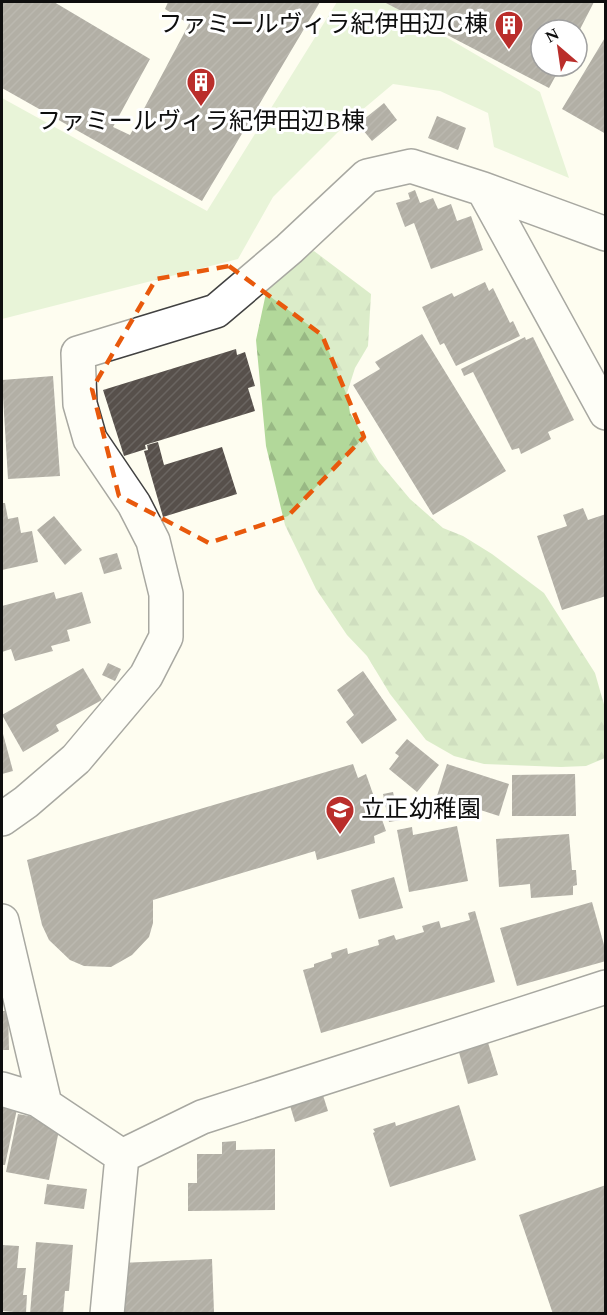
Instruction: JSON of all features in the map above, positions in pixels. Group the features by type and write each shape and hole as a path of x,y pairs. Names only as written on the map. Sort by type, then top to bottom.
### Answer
{"street":[{"path":"2,819 26,802 76,759 146,675 166,637 166,594 153,541 134,504 90,439 80,404 78,353 216,311 290,249 368,176 411,166 483,189 606,234"},
{"path":"483,189 606,413"},
{"path":"2,921 45,1104"},
{"path":"122,1156 202,1117 606,987"},
{"path":"2,1089 38,1100 122,1156"},
{"path":"107,1314 122,1156"}],"highlighted area":[{"path":"229,266 322,335 364,437 288,516 209,543 119,496 92,389 156,279"}],"green space":[{"path":"337,2 386,2 540,92 569,178 494,147 488,113 440,91 393,84 349,121 273,197 238,259 2,319 2,98 207,211"},
{"path":"314,251 371,294 368,346 355,368 347,393 350,413 379,462 410,499 443,528 463,536 492,554 544,593 595,673 605,708 605,758 586,766 484,764 454,756 426,740 390,694 367,656 347,635 316,589 285,525 266,446 256,340 266,293 283,267"}],"building":[{"name":"ファミールヴィラ紀伊田辺B棟","path":"2,2 54,2 150,59 113,127 130,135 189,24 165,9 168,2 320,2 202,201 2,88"},
{"name":"ファミールヴィラ紀伊田辺C棟","path":"384,2 594,2 586,18 529,18 529,78"},
{"path":"606,36 606,134 562,109 581,78 589,78 589,64"},
{"name":"ファミールヴィラ紀伊田辺C棟","path":"530,78 554,78 549,88"},
{"path":"384,103 397,120 372,141 358,124"},
{"path":"437,116 466,128 458,150 428,138"},
{"path":"415,190 420,203 433,198 438,209 451,204 457,221 471,216 483,250 431,269 414,223 405,227 396,203 410,199 408,193"},
{"path":"485,282 489,291 493,288 510,323 513,321 520,336 456,366 444,343 440,345 422,307 452,293 454,297"},
{"path":"422,334 506,471 433,515 353,385 380,369 375,362"},
{"path":"525,337 526,340 533,337 574,420 548,432 551,439 521,454 519,448 512,450 473,372 464,376 461,369"},
{"path":"236,349 237,355 245,352 255,386 248,388 255,411 145,445 146,449 124,456 103,390"},
{"path":"53,376 60,476 8,479 2,380"},
{"path":"158,442 164,465 222,447 237,494 163,517 144,451 148,450 147,445"},
{"path":"2,503 5,503 8,519 18,517 21,533 32,531 38,562 2,570"},
{"path":"583,508 588,520 606,514 606,596 562,610 537,536 567,526 563,515"},
{"path":"54,516 82,550 65,565 37,530"},
{"path":"117,553 122,569 104,574 99,558"},
{"path":"54,592 56,599 82,592 91,623 67,630 70,641 51,646 53,651 15,661 11,649 2,652 2,606"},
{"path":"108,663 121,669 115,681 102,675"},
{"path":"83,668 102,700 56,725 59,731 23,752 2,715"},
{"path":"363,671 397,720 362,744 346,722 354,715 337,690"},
{"path":"2,730 13,771 2,774"},
{"path":"407,739 439,765 417,792 389,769 399,756 395,753"},
{"path":"353,764 358,778 366,774 386,831 374,836 375,843 317,860 315,851 153,900 153,923 149,937 132,955 111,967 84,966 70,960 49,940 42,925 27,860"},
{"path":"447,764 509,784 499,816 437,796"},
{"path":"575,774 576,816 512,816 512,775"},
{"path":"393,792 401,820 389,822 383,794"},
{"path":"457,826 468,881 409,892 397,830 412,827 413,835"},
{"path":"569,834 572,870 576,870 577,885 573,886 573,895 531,898 530,884 499,887 496,839"},
{"path":"394,877 403,908 359,919 351,890"},
{"path":"592,902 606,952 606,961 517,986 500,928"},
{"path":"475,911 495,982 321,1033 303,970 332,958 331,953 347,948 348,954 379,945 378,940 394,935 396,940 424,932 422,926 439,921 441,928 470,920 468,913"},
{"path":"2,1011 8,1011 9,1050 2,1050"},
{"path":"485,1033 498,1075 468,1084 456,1042"},
{"path":"321,1089 328,1111 295,1122 288,1099"},
{"path":"459,1105 476,1160 390,1187 373,1129 395,1122 396,1126"},
{"path":"2,1106 17,1109 5,1165 2,1165"},
{"path":"18,1114 51,1120 59,1130 49,1180 6,1172"},
{"path":"236,1141 236,1150 275,1149 275,1210 188,1211 188,1183 197,1183 197,1154 222,1154 222,1142"},
{"path":"47,1184 87,1189 84,1209 44,1204"},
{"path":"606,1185 606,1314 553,1314 519,1215"},
{"path":"36,1242 73,1245 69,1291 65,1291 63,1314 30,1314"},
{"path":"2,1245 19,1246 17,1268 26,1268 23,1295 27,1295 26,1313 2,1311"},
{"path":"212,1259 214,1312 123,1314 120,1263"}],"place":[{"name":"ファミールヴィラ紀伊田辺C棟","path":"509,50"},
{"name":"ファミールヴィラ紀伊田辺B棟","path":"201,108"},
{"name":"立正幼稚園","path":"340,836"}]}
